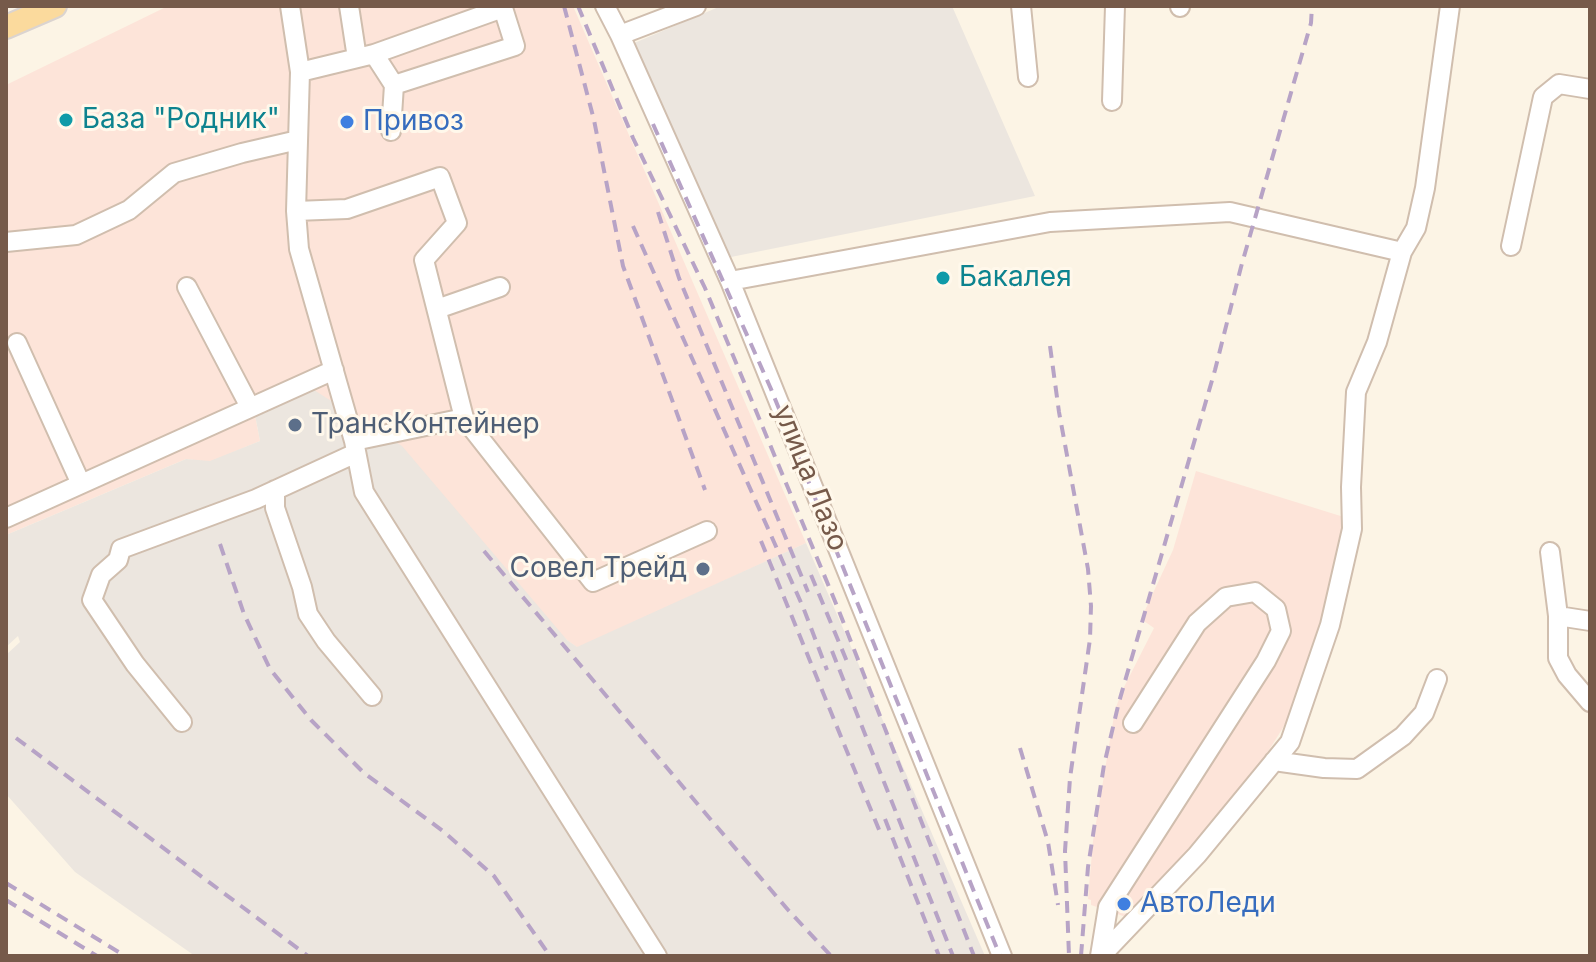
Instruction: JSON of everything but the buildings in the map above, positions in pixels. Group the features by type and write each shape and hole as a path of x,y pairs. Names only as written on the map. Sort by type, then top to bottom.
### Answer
{"main road":[{"path":"6,27 55,6"}],"street":[{"path":"290,6 300,72 296,211 299,249 355,447 364,492 657,956"},
{"path":"349,6 366,56 394,85 391,131"},
{"name":"улица Лазо","path":"605,6 730,281 1002,956"},
{"path":"620,35 696,6"},
{"path":"1021,6 1028,77"},
{"path":"1112,101 1115,6"},
{"path":"1100,956 1197,855 1290,742 1330,625 1352,529 1356,392 1377,342 1402,252 1416,228 1450,6"},
{"path":"300,72 366,56 503,8 515,46 394,85"},
{"path":"1511,246 1543,97 1559,84 1590,89"},
{"path":"6,242 76,235 129,210 174,173 298,140"},
{"path":"296,211 347,209 440,177 457,223 424,260 464,418 593,582 707,531"},
{"path":"730,281 1050,222 1230,212 1402,252"},
{"path":"187,287 250,407"},
{"path":"437,309 500,287"},
{"path":"17,343 81,484"},
{"path":"6,518 334,370"},
{"path":"182,722 135,664 92,600 101,575 118,560 121,549 275,490 355,447 464,418"},
{"path":"275,490 275,508 308,614 326,641 372,696"},
{"path":"1550,552 1558,616 1558,658 1567,675 1590,702"},
{"path":"1100,956 1108,907 1266,661 1281,631 1276,609 1255,592 1226,597 1197,623 1133,723"},
{"path":"1558,616 1590,621"},
{"path":"1274,761 1357,769 1403,736 1424,713 1437,679"}],"shaded area":[{"path":"168,6 573,6 806,543 578,648 255,415 260,441 210,462 186,459 6,535 6,85"},
{"path":"721,6 952,6 1035,196 731,257 632,44"},
{"path":"314,390 402,446 567,640 577,647 806,543 985,956 195,956 75,872 6,794 6,655 20,642 18,636 6,647 6,535 186,459 210,461 260,441 255,415"},
{"path":"1196,471 1347,518 1340,559 1300,689 1284,726 1261,763 1169,874 1126,917 1091,905 1088,899 1093,841 1115,710 1154,628 1141,619 1173,550"}],"railway":[{"path":"564,6 594,120 623,266 705,490"},
{"path":"578,6 633,138 705,288 837,606 974,956"},
{"path":"1081,956 1088,867 1104,765 1119,702 1215,370 1241,267 1311,23 1312,6"},
{"path":"653,124 771,389 1000,956"},
{"path":"658,212 679,278 808,592"},
{"path":"633,226 803,607 827,670"},
{"path":"1050,346 1088,569 1091,606 1090,639 1070,778 1065,851 1069,956"},
{"path":"761,541 882,837"},
{"path":"220,544 244,614 270,669 311,720 364,773 443,831 494,876 550,956"},
{"path":"484,551 789,911 831,956"},
{"path":"811,575 848,664"},
{"path":"832,651 953,956"},
{"path":"16,738 308,956"},
{"path":"1020,748 1048,842 1058,905"},
{"path":"885,819 939,956"},
{"path":"6,883 125,956"},
{"path":"6,900 97,956"}],"place":[{"name":"База \"Родник\"","path":"66,120"},
{"name":"Привоз","path":"347,122"},
{"name":"Бакалея","path":"943,278"},
{"name":"ТрансКонтейнер","path":"295,425"},
{"name":"Совел Трейд","path":"703,569"},
{"name":"АвтоЛеди","path":"1124,904"}]}
